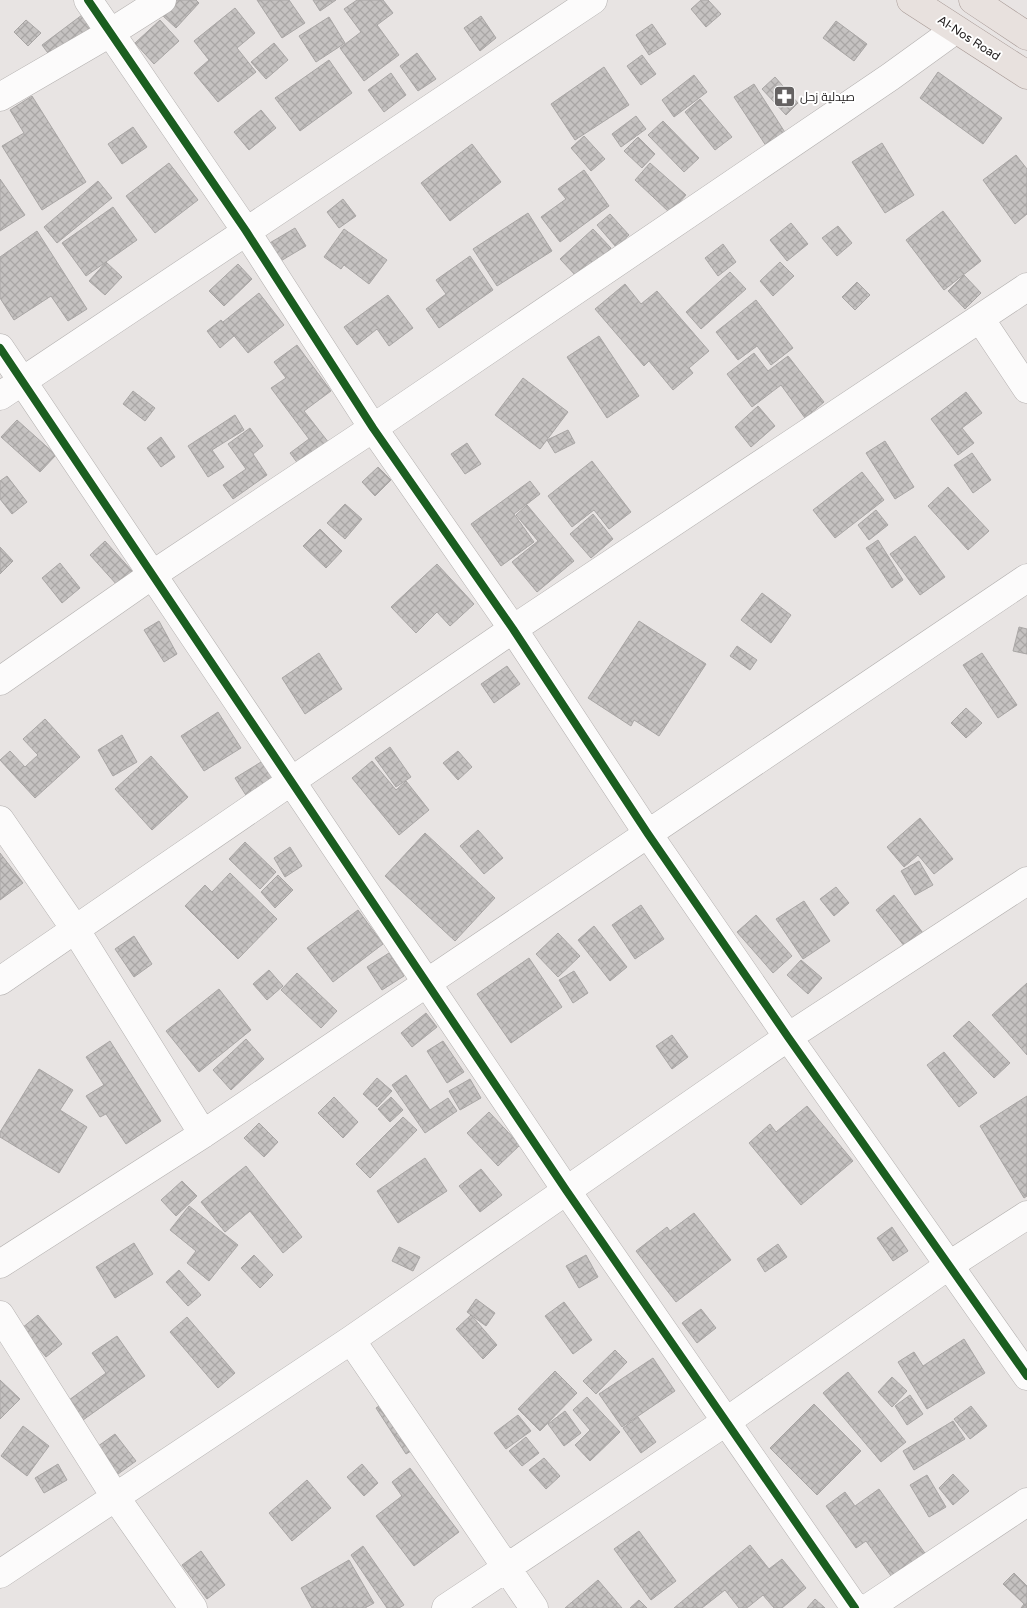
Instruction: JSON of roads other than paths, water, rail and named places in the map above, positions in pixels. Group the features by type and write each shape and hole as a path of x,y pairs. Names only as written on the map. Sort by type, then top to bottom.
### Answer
{"main road":[{"name":"Al-Nos Road","path":"911,0 1027,75"},
{"path":"973,0 1027,36"}],"street":[{"path":"88,0 246,231 373,428 512,630 648,834 948,1266 1027,1376"},
{"path":"0,97 110,33 162,0"},
{"path":"0,396 593,0"},
{"path":"0,681 152,575 373,428 890,77 955,30"},
{"path":"0,981 512,630 981,320 1027,287"},
{"path":"981,320 1027,388"},
{"path":"0,348 566,1190 855,1608"},
{"path":"0,1264 203,1134 425,982 1027,578"},
{"path":"0,820 75,929 203,1134"},
{"path":"0,1574 351,1340 788,1037 1027,881"},
{"path":"446,1608 727,1421 948,1266 1027,1215"},
{"path":"0,1315 116,1498 193,1608"},
{"path":"351,1340 534,1608"},
{"path":"868,1608 1027,1502"}],"place":[{"name":"صيدلية زحل","path":"784,97"}]}
